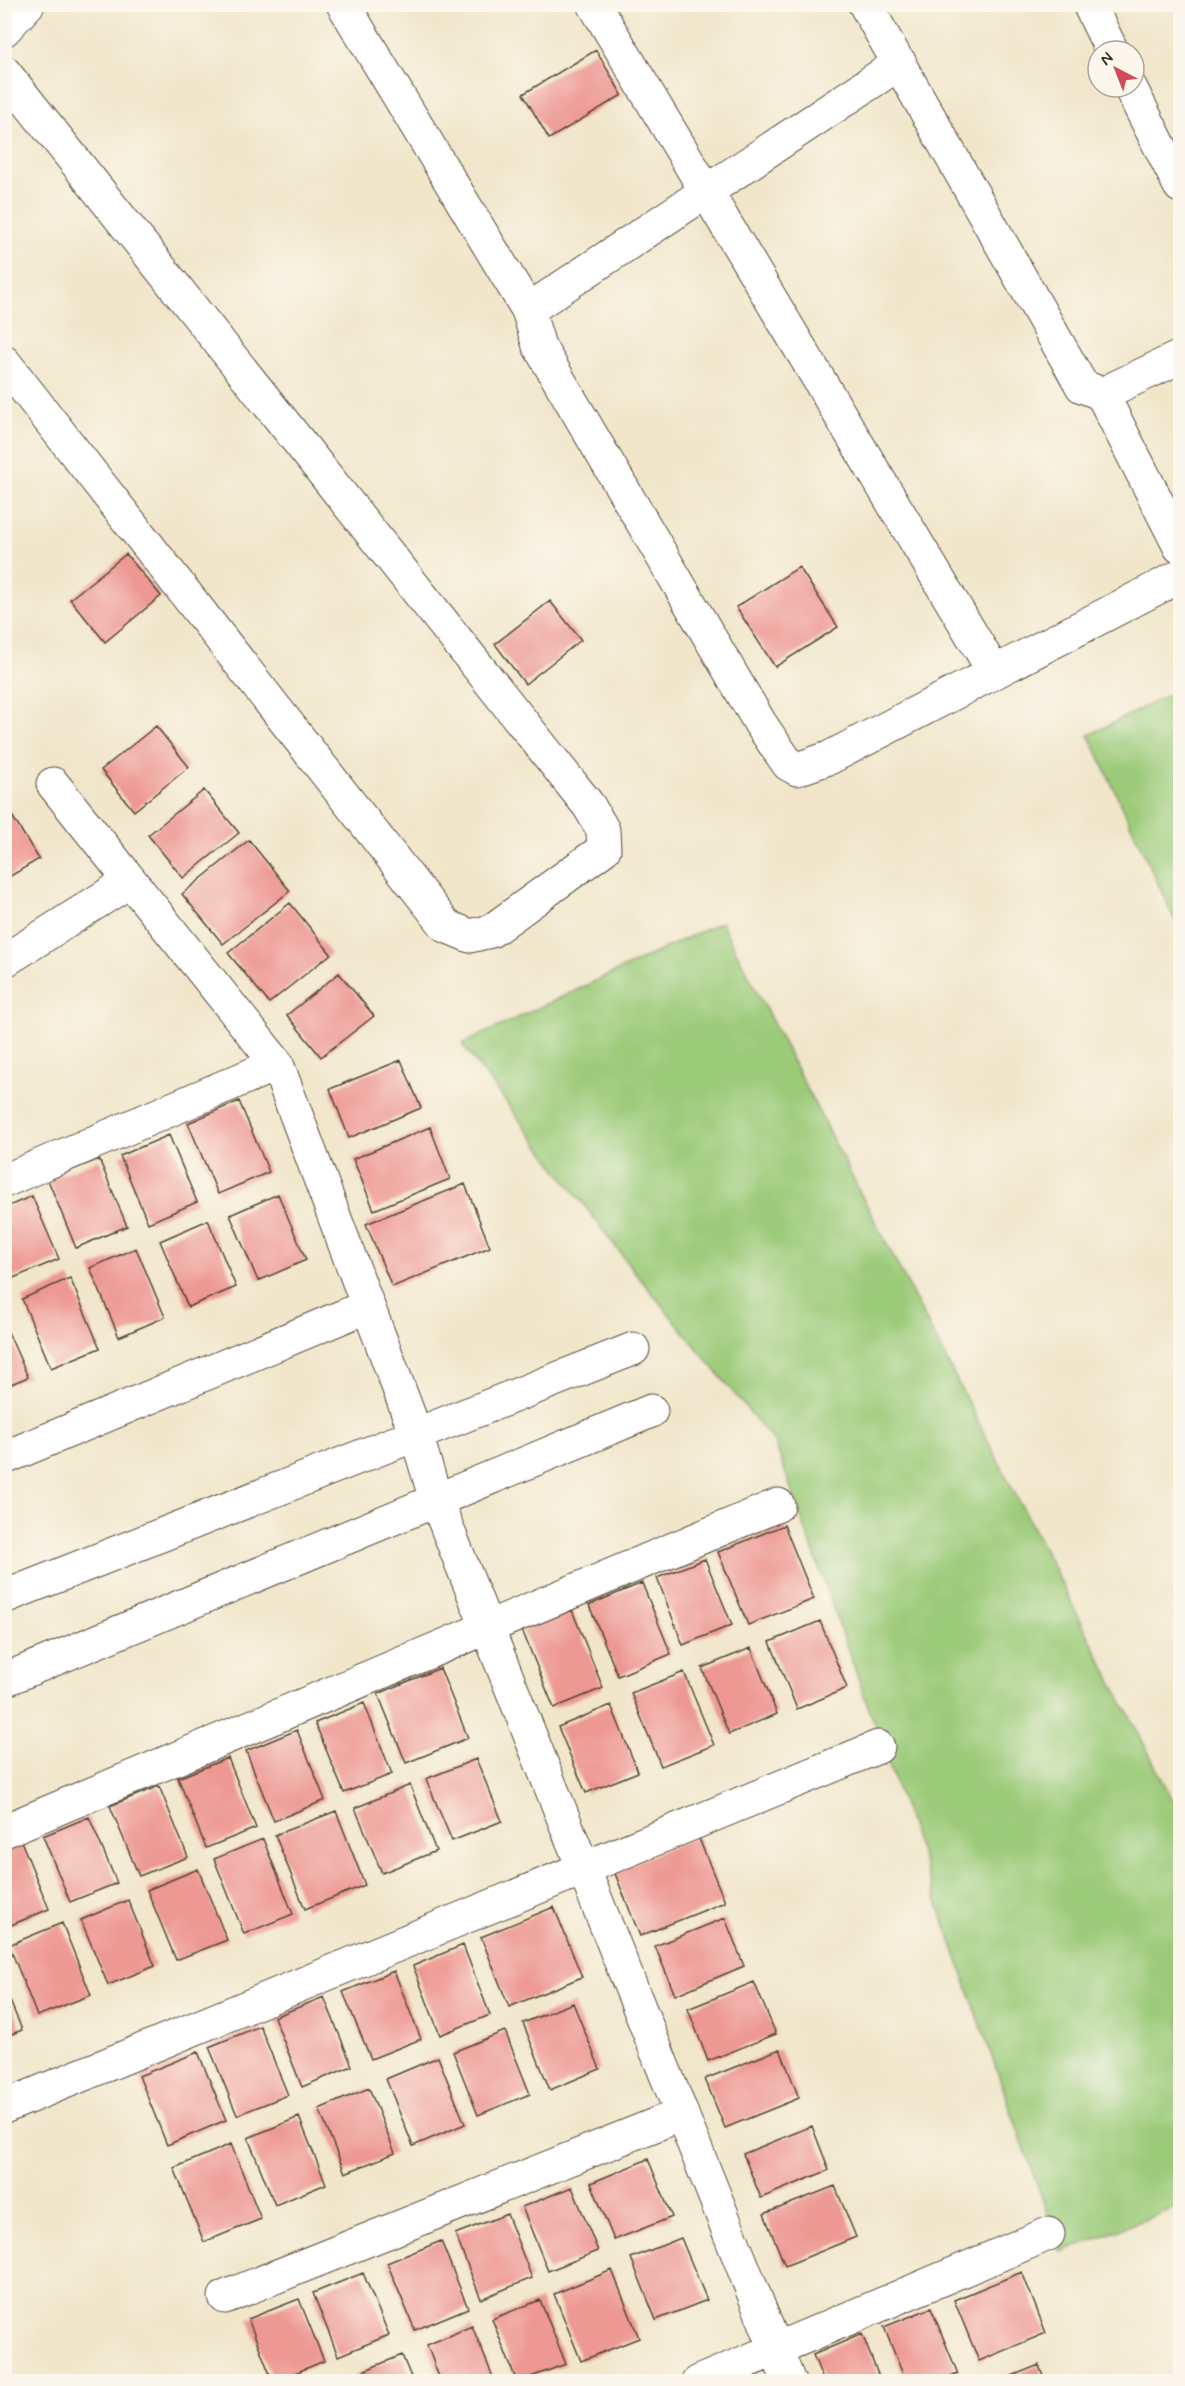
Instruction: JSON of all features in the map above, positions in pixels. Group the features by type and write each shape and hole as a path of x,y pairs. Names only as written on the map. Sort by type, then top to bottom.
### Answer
{"street":[{"path":"4,30 28,4"},
{"path":"343,4 528,310 539,346 754,713 788,765 797,769 829,758 1180,576"},
{"path":"594,4 707,191 784,325 994,672"},
{"path":"865,4 1082,386 1102,394 1180,547"},
{"path":"1089,4 1106,39"},
{"path":"528,310 900,63"},
{"path":"4,72 589,806 603,830 604,849 491,931 470,936 447,926 4,362"},
{"path":"1136,99 1180,186"},
{"path":"1102,394 1180,357"},
{"path":"53,784 277,1065 416,1434 436,1500 789,2382"},
{"path":"4,961 130,881"},
{"path":"4,1181 277,1065"},
{"path":"4,1458 368,1306"},
{"path":"4,1597 633,1349"},
{"path":"4,1680 651,1411"},
{"path":"4,1831 778,1505"},
{"path":"4,2107 878,1748"},
{"path":"225,2297 682,2114"},
{"path":"698,2382 1048,2234"}],"green space":[{"path":"1180,689 1180,931 1089,735"},
{"path":"721,922 1180,1814 1180,2206 1061,2252 775,1443 638,1276 462,1044"}],"building":[{"path":"596,50 622,95 549,139 523,94"},
{"path":"126,554 161,596 105,642 70,599"},
{"path":"799,567 838,627 775,667 736,607"},
{"path":"550,601 581,640 525,684 495,644"},
{"path":"156,726 189,767 134,811 101,770"},
{"path":"204,790 239,833 183,878 148,835"},
{"path":"4,803 39,859 4,880"},
{"path":"249,840 290,891 223,944 182,894"},
{"path":"290,903 331,954 269,1003 228,953"},
{"path":"339,973 374,1016 321,1057 287,1015"},
{"path":"401,1060 421,1108 349,1138 330,1089"},
{"path":"239,1101 269,1172 218,1194 188,1123"},
{"path":"430,1127 450,1179 374,1210 353,1159"},
{"path":"169,1135 197,1202 148,1223 120,1156"},
{"path":"99,1159 127,1226 76,1248 48,1180"},
{"path":"465,1184 490,1247 392,1287 366,1224"},
{"path":"278,1194 306,1260 258,1281 230,1215"},
{"path":"32,1196 59,1259 11,1279 4,1263 4,1208"},
{"path":"208,1220 236,1287 188,1307 160,1241"},
{"path":"136,1248 165,1317 119,1337 90,1268"},
{"path":"70,1278 100,1348 51,1368 22,1299"},
{"path":"4,1323 28,1377 4,1387"},
{"path":"784,1525 814,1599 748,1625 718,1552"},
{"path":"705,1559 732,1625 683,1645 657,1578"},
{"path":"642,1583 671,1654 618,1676 589,1605"},
{"path":"572,1610 603,1688 554,1708 522,1630"},
{"path":"820,1621 847,1688 797,1709 770,1642"},
{"path":"751,1648 777,1714 729,1734 702,1668"},
{"path":"440,1668 468,1738 406,1763 378,1694"},
{"path":"684,1672 714,1745 661,1766 631,1693"},
{"path":"364,1703 392,1774 344,1793 315,1723"},
{"path":"611,1705 638,1772 586,1793 558,1727"},
{"path":"297,1730 325,1800 274,1821 246,1751"},
{"path":"228,1758 256,1828 206,1848 178,1778"},
{"path":"476,1759 502,1821 452,1841 426,1779"},
{"path":"410,1785 436,1851 382,1873 355,1808"},
{"path":"159,1786 188,1857 139,1876 110,1806"},
{"path":"336,1811 365,1885 305,1909 275,1835"},
{"path":"89,1817 117,1883 70,1902 43,1836"},
{"path":"698,1836 725,1902 640,1936 614,1871"},
{"path":"263,1839 293,1914 244,1934 214,1859"},
{"path":"21,1841 49,1909 4,1928 4,1847"},
{"path":"198,1869 227,1940 176,1960 147,1890"},
{"path":"128,1900 155,1966 108,1985 81,1920"},
{"path":"554,1907 582,1977 509,2007 481,1937"},
{"path":"725,1918 744,1966 675,1995 655,1946"},
{"path":"62,1923 91,1995 37,2016 9,1945"},
{"path":"463,1945 490,2015 440,2035 413,1966"},
{"path":"394,1971 421,2039 371,2059 343,1992"},
{"path":"754,1982 776,2034 708,2061 688,2009"},
{"path":"4,1986 22,2030 4,2037"},
{"path":"324,1997 352,2066 302,2087 274,2017"},
{"path":"573,2003 600,2069 550,2090 523,2023"},
{"path":"260,2026 288,2095 237,2115 209,2047"},
{"path":"505,2031 530,2094 478,2115 453,2052"},
{"path":"780,2049 799,2098 725,2128 705,2079"},
{"path":"198,2052 226,2120 167,2145 139,2076"},
{"path":"438,2057 465,2124 413,2146 386,2079"},
{"path":"369,2088 395,2153 345,2173 319,2109"},
{"path":"299,2117 326,2184 275,2205 248,2138"},
{"path":"812,2126 829,2170 761,2198 743,2154"},
{"path":"231,2144 261,2219 204,2242 174,2168"},
{"path":"648,2159 672,2217 614,2240 591,2183"},
{"path":"835,2186 856,2237 785,2266 764,2214"},
{"path":"572,2187 598,2251 548,2271 522,2207"},
{"path":"507,2214 532,2278 481,2299 455,2234"},
{"path":"681,2238 707,2300 656,2320 631,2258"},
{"path":"441,2241 468,2308 415,2330 387,2263"},
{"path":"612,2270 639,2338 581,2361 554,2294"},
{"path":"1022,2272 1046,2333 979,2361 954,2300"},
{"path":"363,2273 389,2335 338,2356 313,2293"},
{"path":"299,2299 324,2361 273,2382 248,2319"},
{"path":"540,2300 566,2364 517,2382 492,2319"},
{"path":"931,2308 958,2374 939,2382 906,2382 884,2327"},
{"path":"472,2326 495,2382 441,2382 427,2345"},
{"path":"862,2334 881,2382 824,2382 813,2355"},
{"path":"402,2355 413,2382 359,2382 356,2374"},
{"path":"1039,2365 1045,2382 999,2382 999,2381"}]}
